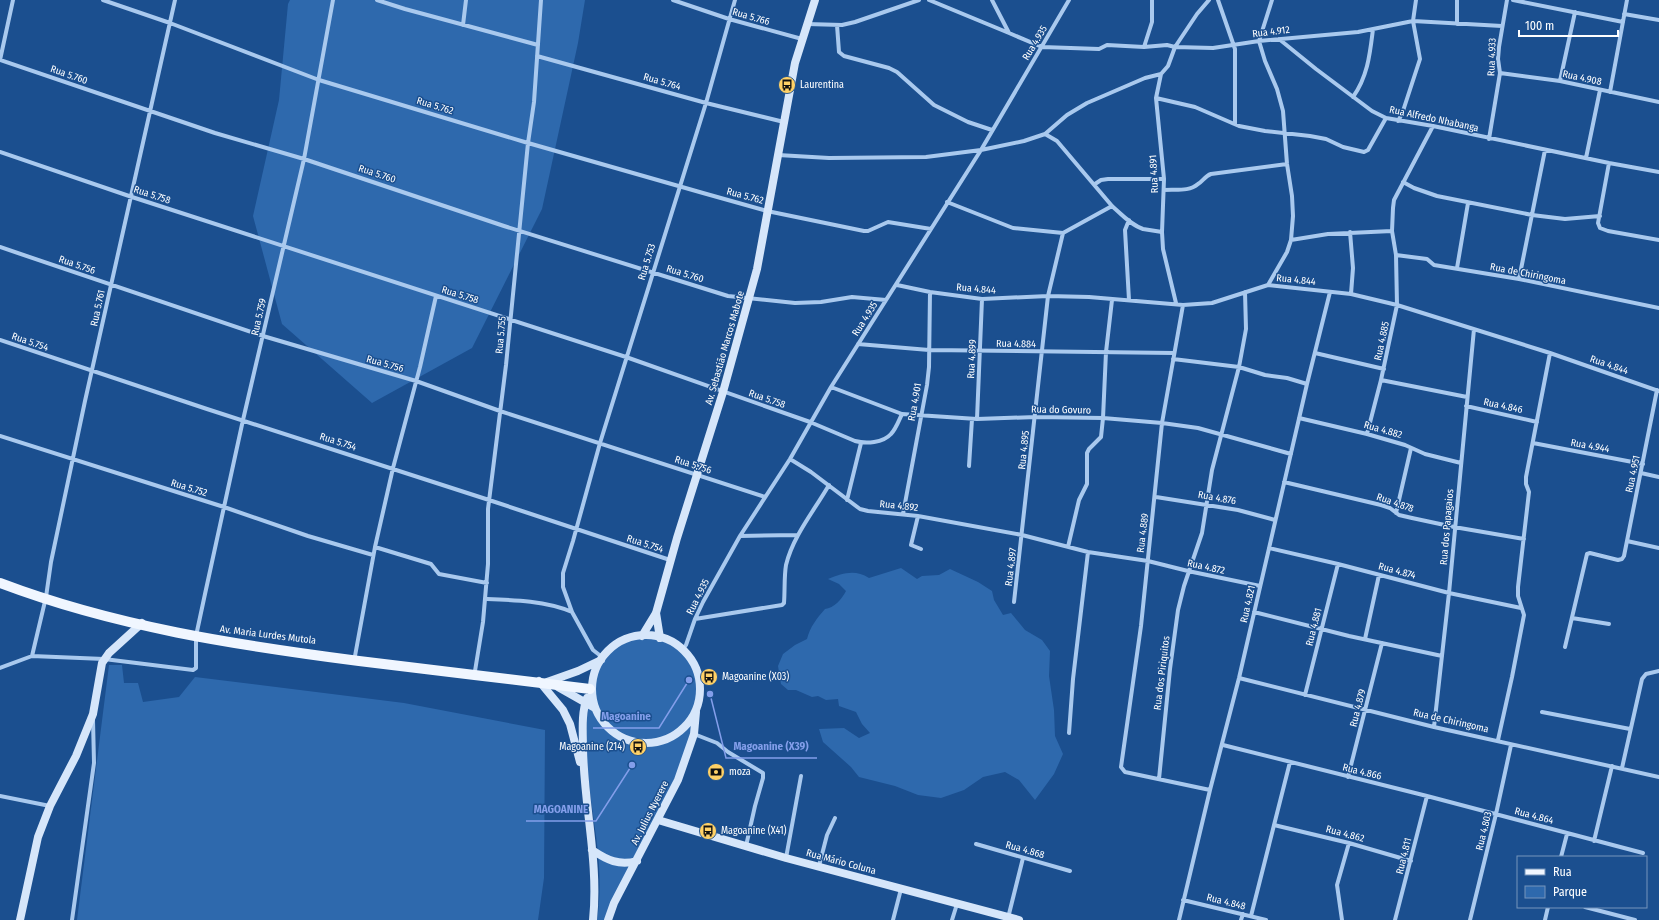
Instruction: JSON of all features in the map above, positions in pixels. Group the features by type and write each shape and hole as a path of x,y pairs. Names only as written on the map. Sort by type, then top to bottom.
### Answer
{"main road":[{"name":"Av. Sebastião Marcos Mabote","path":"642,636 656,613 670,560 723,392 750,298 792,83 802,39 815,0"},
{"name":"Av. Maria Lurdes Mutola","path":"0,582 102,614 196,636 543,681"},
{"path":"0,582 74,608 199,638 277,650 591,686"},
{"name":"Av. Sebastião Marcos Mabote","path":"656,613 660,638"},
{"path":"20,920 38,836 50,806 73,762 93,714 104,658 142,623"},
{"path":"591,686 595,708 601,719 610,729 621,737 647,743 660,741 673,735 684,727 696,710 700,687 697,673 691,660 682,650 671,642 660,638 642,636 620,642 610,649 602,658 595,671 585,702 583,734 584,783 594,875 594,920"},
{"path":"543,681 578,671 602,658"},
{"path":"543,681 595,708"},
{"path":"543,681 569,721 584,783"},
{"name":"Av. Julius Nyerere","path":"608,920 614,903 660,820 678,780 694,734 696,710"},
{"name":"Rua Mário Coluna","path":"660,820 786,858 1019,920"},
{"path":"592,850 610,861 629,863 637,861"}],"street":[{"path":"0,60 13,0"},
{"name":"Rua 5.762","path":"103,0 170,23 319,80 528,143 767,211 864,231 868,231 888,222 931,229"},
{"name":"Rua 5.761","path":"32,656 46,597 51,562 92,371 152,111 175,0"},
{"name":"Rua 5.759","path":"104,658 193,670 196,666 196,636 243,420 304,159 333,0"},
{"path":"376,0 538,45"},
{"path":"463,25 466,0"},
{"name":"Rua 5.755","path":"475,671 486,599 487,523 489,500 506,365 528,143 534,102 541,0"},
{"name":"Rua 5.766","path":"674,0 729,19 802,39"},
{"name":"Rua 5.753","path":"602,658 593,650 572,612 562,581 563,573 600,443 652,272 706,103 735,0"},
{"path":"807,24 837,25 855,22 919,0"},
{"path":"930,0 1042,47"},
{"path":"992,0 1009,33"},
{"name":"Rua 4.935","path":"682,650 686,645 695,619 740,536 790,458 831,387 897,285 947,202 981,150 1069,0"},
{"path":"1144,47 1152,22 1152,0"},
{"name":"Rua 4.891","path":"1176,303 1163,249 1162,232 1164,180 1156,98 1161,74 1168,66 1175,47 1197,14 1209,0"},
{"path":"1218,0 1235,49 1235,124"},
{"path":"1268,285 1287,252 1291,240 1292,196 1287,164 1283,111 1277,89 1258,41 1272,0"},
{"path":"1398,121 1402,114 1420,59 1413,21 1416,0"},
{"path":"1457,24 1458,0"},
{"name":"Rua 4.933","path":"1489,139 1500,72 1498,59 1507,0"},
{"path":"1513,0 1623,22"},
{"path":"1610,92 1627,0"},
{"path":"1560,81 1575,12"},
{"path":"1624,14 1659,20"},
{"name":"Rua 4.912","path":"1042,47 1099,49 1107,45 1144,47 1167,45 1175,47 1213,48 1234,46 1258,41 1340,34 1413,21 1502,26"},
{"path":"837,25 838,50 844,56 893,70 910,82 934,105 968,122 992,130"},
{"path":"1353,97 1358,89 1369,59 1373,29"},
{"name":"Rua Alfredo Nhabanga","path":"1280,39 1316,70 1372,111 1386,118 1433,126 1609,164 1659,172"},
{"name":"Rua 5.764","path":"537,56 706,103 784,122"},
{"name":"Rua 5.760","path":"0,60 215,133 304,159 520,231 728,296 795,303 821,302 852,297 886,300"},
{"name":"Rua 4.908","path":"1500,72 1560,81 1659,102"},
{"path":"778,155 829,158 898,158 981,150 1024,141 1045,134 1067,115 1087,103 1145,78 1161,74"},
{"path":"1586,158 1600,90"},
{"path":"1156,98 1195,107 1235,124 1265,131 1326,139 1343,147 1366,151 1386,118"},
{"name":"Rua 4.885","path":"1367,434 1384,369 1398,305 1396,255 1392,231 1392,208 1394,200 1403,182 1433,126"},
{"path":"1045,134 1057,141 1095,184 1112,206 1143,229 1162,232"},
{"path":"1519,279 1545,150"},
{"name":"Rua 5.758","path":"0,152 132,197 626,357 810,422 845,438 861,442 874,442 891,435 902,414"},
{"path":"1164,190 1188,189 1198,184 1210,174 1287,164"},
{"path":"1609,164 1598,223 1600,228 1608,231 1659,240"},
{"path":"1095,184 1108,179 1164,180"},
{"path":"1403,182 1428,193 1468,203 1532,215 1565,219 1600,216"},
{"path":"947,202 1013,228 1063,233 1112,206"},
{"path":"1457,268 1468,203"},
{"path":"1129,220 1125,230 1129,300"},
{"path":"1291,240 1350,232 1392,231"},
{"path":"1350,232 1354,268 1351,294"},
{"name":"Rua 4.895","path":"1022,535 1048,296 1063,233"},
{"name":"Rua 5.756","path":"0,247 263,336 416,381 500,411 765,497"},
{"name":"Rua de Chiringoma","path":"1396,255 1427,259 1434,265 1519,279 1659,308"},
{"name":"Rua 4.844","path":"897,285 930,292 982,299 1048,296 1089,297 1112,300 1176,303 1183,305 1212,303 1268,285 1351,294 1398,305 1550,353 1658,391"},
{"name":"Rua 4.901","path":"903,514 927,385 929,367 930,292"},
{"name":"Rua dos Piriquitos","path":"1159,779 1170,669 1178,610 1188,571 1202,533 1212,470 1239,367 1246,328 1245,292"},
{"name":"Rua 4.821","path":"1179,920 1239,678 1307,384 1330,292"},
{"path":"355,656 373,555 436,296"},
{"name":"Rua 4.899","path":"969,466 981,351 982,299"},
{"path":"1068,547 1079,500 1087,484 1088,449 1101,437 1106,352 1112,300"},
{"name":"Rua 4.889","path":"1159,779 1125,772 1121,769 1141,626 1156,496 1162,423 1183,305"},
{"name":"Rua dos Papagaios","path":"1434,726 1449,593 1454,527 1474,329"},
{"name":"Rua 5.754","path":"0,340 670,560"},
{"name":"Rua 4.884","path":"858,344 929,350 1174,353"},
{"path":"1315,353 1384,369"},
{"path":"1498,740 1524,616 1521,608 1518,587 1529,492 1526,481 1550,353"},
{"path":"1173,359 1239,367 1265,375 1287,378 1307,384"},
{"path":"1381,380 1467,397"},
{"name":"Rua do Govuro","path":"831,387 902,414 975,419 1036,417 1103,418 1162,423 1198,428 1291,454"},
{"name":"Rua 4.951","path":"1572,618 1587,554 1590,553 1618,560 1622,559 1624,556 1658,391"},
{"name":"Rua 4.846","path":"1466,406 1537,422"},
{"name":"Rua 4.882","path":"1299,418 1367,434 1425,454 1461,463"},
{"name":"Rua 5.752","path":"0,436 224,507 308,536 373,555"},
{"path":"847,500 861,442"},
{"name":"Rua 4.944","path":"1533,443 1643,464"},
{"path":"1396,513 1411,448"},
{"name":"Rua 4.892","path":"790,458 860,509 918,516 1022,535 1088,552"},
{"path":"1641,473 1659,477"},
{"name":"Rua 4.878","path":"1284,482 1381,505 1390,508 1396,513 1454,527 1524,539"},
{"path":"695,619 782,605 784,603 786,567 790,551 798,535 829,485"},
{"name":"Rua 4.876","path":"1156,496 1238,510 1275,520"},
{"path":"918,516 912,545 921,549"},
{"path":"740,536 798,535"},
{"name":"Rua 4.897","path":"1014,602 1022,535"},
{"path":"1627,541 1659,548"},
{"path":"375,547 431,564 439,574 487,582"},
{"name":"Rua 4.874","path":"1269,548 1338,564 1449,593 1521,608"},
{"path":"1069,733 1072,679 1088,552"},
{"name":"Rua 4.872","path":"1088,552 1148,561 1260,586"},
{"name":"Rua 4.881","path":"1304,695 1338,564"},
{"path":"1365,639 1379,575"},
{"path":"486,599 509,599 558,607 572,612"},
{"path":"1254,612 1322,630 1442,656"},
{"path":"1566,647 1572,618 1609,624"},
{"name":"Rua 4.879","path":"1348,777 1382,643"},
{"path":"0,668 32,656 104,658"},
{"path":"1622,768 1642,679 1646,674 1659,671"},
{"name":"Rua de Chiringoma","path":"1239,678 1434,726 1659,777"},
{"path":"1542,712 1630,729"},
{"path":"72,920 94,763 93,714"},
{"path":"694,734 717,743 740,760 763,773 763,778 754,806 746,846"},
{"name":"Rua 4.866","path":"1223,744 1496,814"},
{"name":"Rua 4.803","path":"1470,920 1496,814 1511,744"},
{"path":"1251,916 1290,762"},
{"path":"1594,841 1612,766"},
{"path":"786,858 801,776"},
{"path":"1159,779 1210,790"},
{"path":"0,796 50,806"},
{"name":"Rua 4.811","path":"1395,920 1427,796"},
{"name":"Rua 4.864","path":"1496,814 1643,853"},
{"path":"819,866 827,835 835,818"},
{"name":"Rua 4.862","path":"1274,825 1349,843 1411,861"},
{"path":"1561,856 1567,834"},
{"path":"1342,920 1337,885 1349,843"},
{"name":"Rua 4.868","path":"976,844 1070,871"},
{"path":"1008,918 1023,858"},
{"path":"893,920 902,889"},
{"name":"Rua 4.848","path":"1183,900 1266,920"},
{"path":"952,920 957,903"},
{"path":"1545,920 1548,908"},
{"path":"1589,908 1635,920"},
{"path":"1241,920 1243,914"}],"green space":[{"path":"290,0 585,0 578,43 542,209 472,348 372,403 282,324 253,216 279,100 288,4"},
{"path":"901,568 917,579 922,576 939,575 950,569 978,582 992,591 994,600 1003,615 1011,613 1025,630 1042,640 1050,651 1049,676 1054,710 1055,736 1063,754 1054,774 1035,800 1019,780 1005,772 983,777 964,790 941,798 918,795 895,786 859,777 851,767 823,742 819,729 844,728 859,738 870,733 862,724 856,712 839,706 838,699 826,700 818,696 812,697 796,690 788,690 781,684 778,666 783,654 795,645 807,639 819,616 825,609 832,607 837,603 846,591 839,584 828,579 849,573 864,575 869,578"},
{"path":"642,636 663,639 681,649 688,657 697,675 699,686 698,708 690,747 605,920 597,920 600,892 599,863 589,784 586,739 590,693 596,669 603,656 621,642"},
{"path":"109,665 122,665 124,683 138,683 143,702 179,697 195,677 404,703 545,730 544,878 538,920 77,920"}],"place":[{"name":"Laurentina","path":"787,85"},
{"name":"Magoanine (X03)","path":"709,677"},
{"name":"Magoanine","path":"689,680"},
{"name":"Magoanine (X39)","path":"710,694"},
{"name":"Magoanine (214)","path":"638,747"},
{"name":"MAGOANINE","path":"632,765"},
{"name":"moza","path":"716,772"},
{"name":"Magoanine (X41)","path":"708,831"}]}
